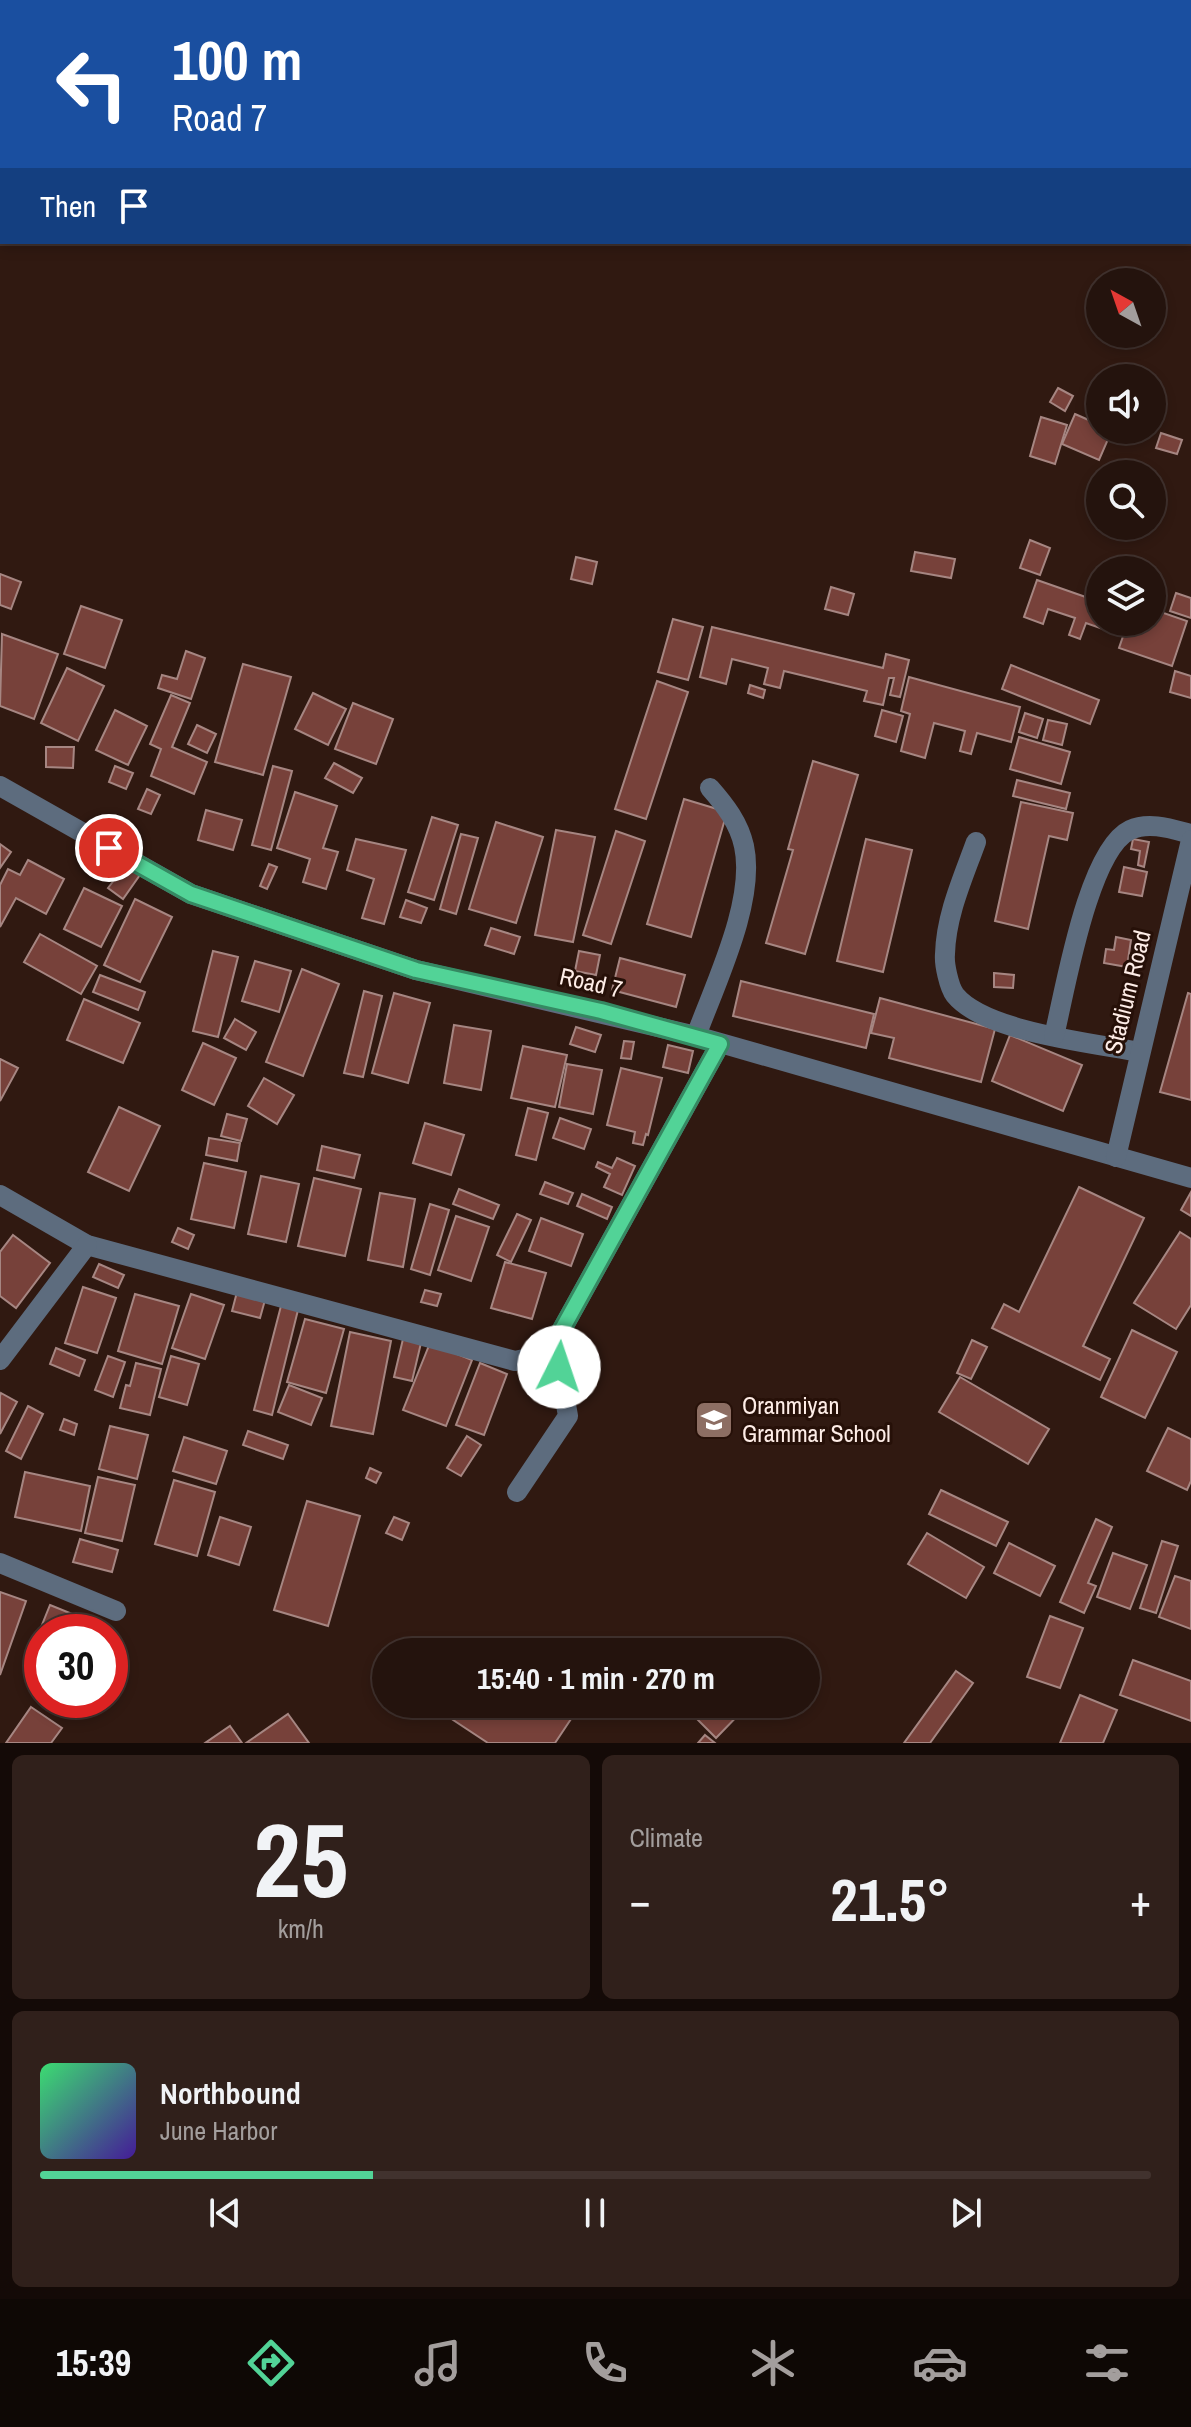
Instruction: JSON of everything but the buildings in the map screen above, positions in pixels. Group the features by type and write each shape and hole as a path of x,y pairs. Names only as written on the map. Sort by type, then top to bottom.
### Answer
{"street":[{"name":"Road 7","path":"0,786 191,894 416,970 696,1036 1191,1178"},
{"path":"696,1036 741,911 745,873 744,847 736,823 710,788"},
{"path":"1054,1036 1086,902 1111,846 1131,829 1156,826 1191,834"},
{"name":"Stadium Road","path":"1116,1157 1191,840"},
{"path":"976,842 953,904 944,956 953,992 968,1007 1005,1024 1140,1052"},
{"path":"0,1195 87,1245 515,1361 537,1356 555,1342 720,1044"},
{"path":"0,1360 87,1245"},
{"path":"517,1492 568,1416 555,1342"},
{"path":"0,1563 116,1611"}],"place":[{"name":"Oranmiyan Grammar School","path":"714,1420"}],"route":[{"path":"109,848 191,894 416,970 601,1011 720,1044 555,1342 559,1367"}]}
